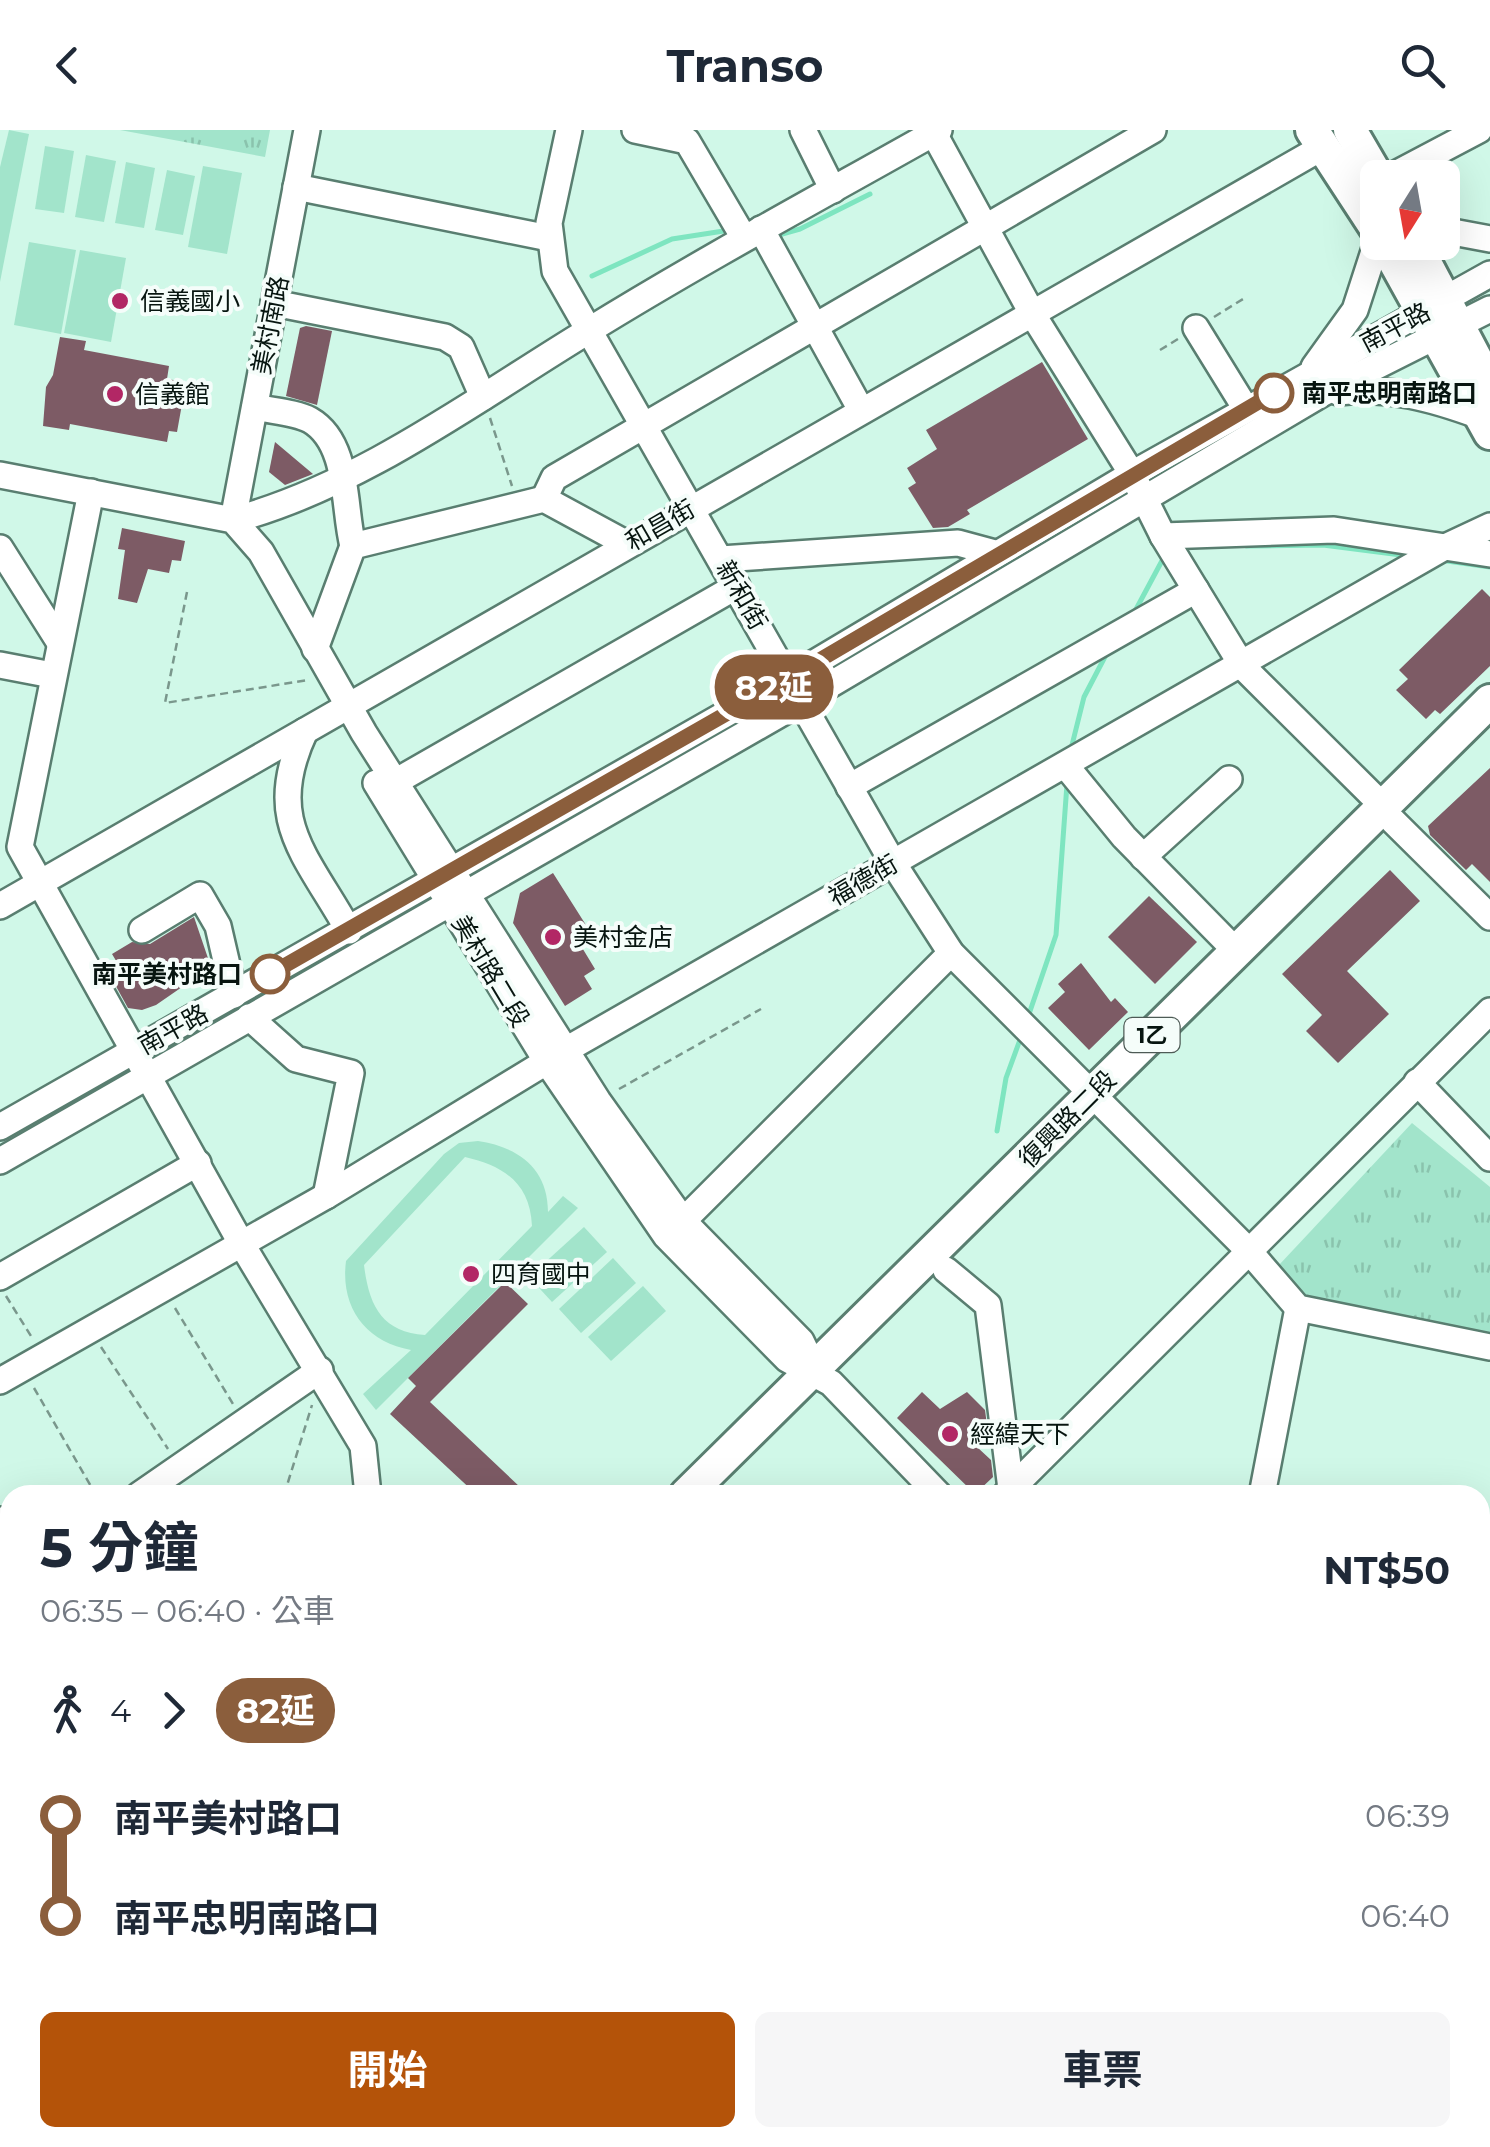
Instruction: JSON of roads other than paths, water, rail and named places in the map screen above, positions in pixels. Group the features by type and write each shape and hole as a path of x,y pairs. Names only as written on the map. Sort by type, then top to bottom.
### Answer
{"main road":[{"path":"1350,130 1368,160"},
{"path":"1317,139 1360,203"},
{"path":"1397,260 1440,319"},
{"path":"1420,260 1440,319 1487,412"},
{"name":"復興路二段","path":"727,1485 823,1376 1388,814 1490,701"},
{"name":"復興路二段","path":"698,1485 946,1270 1237,952 1388,814 1490,733"}],"street":[{"name":"美村南路","path":"233,520 307,130"},
{"name":"新和街","path":"569,130 549,238 554,271 893,863 950,952 1248,1250 1298,1308"},
{"path":"635,130 687,140 815,326 861,410"},
{"path":"803,130 833,190"},
{"path":"353,546 531,501 554,478 1153,130"},
{"path":"1422,160 1478,130"},
{"path":"0,475 233,520 285,506 483,397 752,233 935,131 1033,314 1132,474 1162,536 1242,667 1490,917"},
{"name":"和昌街","path":"0,906 1033,314 1317,139"},
{"path":"296,187 549,238"},
{"path":"1460,233 1490,238"},
{"path":"1371,260 1355,310 1316,383 1408,392 1487,412"},
{"name":"南平路","path":"0,1161 249,1016 450,887 995,553 1246,409 1316,383 1440,319 1490,274"},
{"path":"274,303 444,337 461,347 483,397"},
{"name":"南平路","path":"1440,319 1490,309"},
{"path":"1196,328 1246,409"},
{"name":"南平路","path":"0,1127 349,930 450,887 800,702 1145,500 1316,383"},
{"path":"254,407 310,420 337,452 353,546 315,650"},
{"path":"92,492 10,845 38,883 136,1049 241,1243 363,1446 367,1485"},
{"path":"531,501 628,544"},
{"name":"美村路二段","path":"233,520 261,552 315,650 342,710 556,1057 676,1229 788,1359 823,1376 929,1485"},
{"name":"美村路二段","path":"233,520 250,562 315,679 342,710"},
{"name":"福德街","path":"22,1369 326,1196 556,1057 893,863 1242,667 1442,548 1490,526"},
{"path":"1162,536 1334,530 1490,554"},
{"path":"720,559 958,544 995,553"},
{"path":"0,548 60,643"},
{"path":"388,787 737,586"},
{"path":"850,787 1196,590"},
{"path":"0,665 52,675"},
{"path":"305,732 294,756 284,800 290,827 349,930"},
{"path":"1066,766 1143,856 1237,952"},
{"path":"1143,856 1229,780"},
{"path":"142,930 200,895 218,926 234,994"},
{"path":"676,1229 950,952"},
{"path":"1015,1485 1490,1011"},
{"path":"249,1016 296,1059 352,1073 326,1196"},
{"name":"美村路二段","path":"556,1057 598,1101 676,1229"},
{"path":"1417,1082 1490,1158"},
{"path":"0,1277 198,1164"},
{"path":"946,1270 988,1305 1007,1485"},
{"path":"1264,1485 1298,1308 1490,1347"},
{"path":"153,1485 320,1370"}],"waterway":[{"path":"775,236 800,229 870,194"},
{"path":"592,276 672,239 730,230"},
{"path":"1246,546 1323,545 1409,556"},
{"path":"1134,613 1164,557"},
{"path":"1440,560 1490,567"},
{"path":"1070,753 1084,697 1108,651"},
{"path":"1028,1017 1056,935 1067,784"},
{"path":"997,1131 1006,1078 1021,1037"}],"place":[{"name":"信義國小","path":"120,301"},
{"name":"南平忠明南路口","path":"1274,393"},
{"name":"信義館","path":"115,394"},
{"name":"美村金店","path":"553,937"},
{"name":"南平美村路口","path":"270,974"},
{"name":"四育國中","path":"471,1274"},
{"name":"經緯天下","path":"950,1434"}]}
